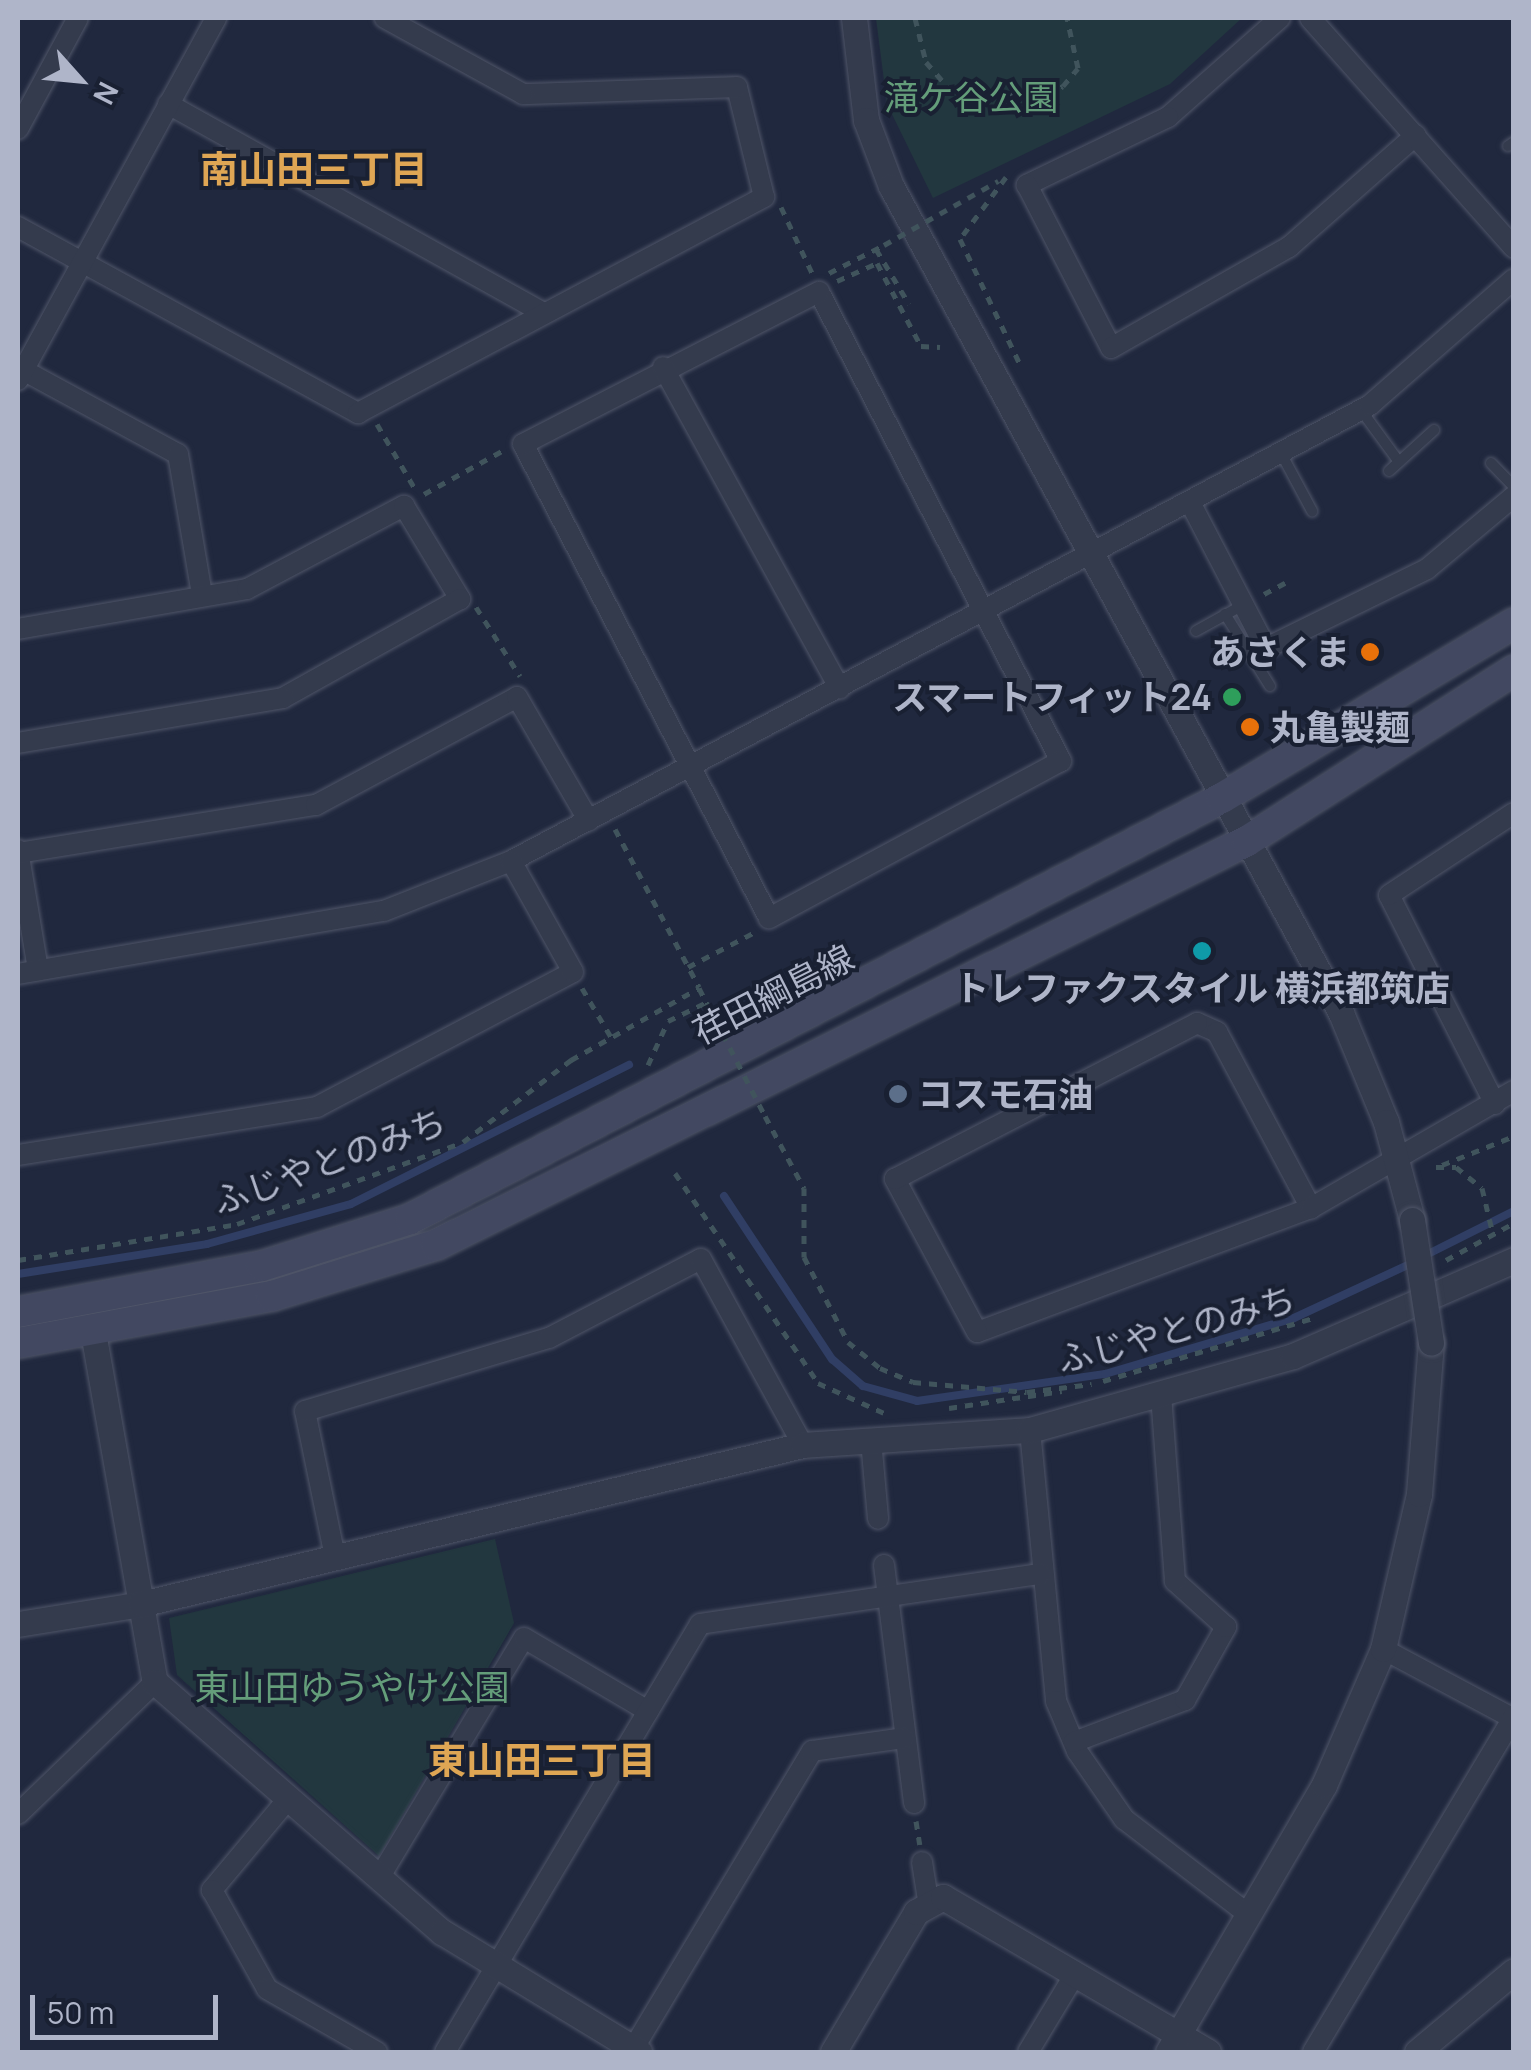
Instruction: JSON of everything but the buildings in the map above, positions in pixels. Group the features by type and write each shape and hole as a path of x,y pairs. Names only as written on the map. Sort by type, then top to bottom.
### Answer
{"main road":[{"name":"荏田綱島線","path":"18,1312 262,1266 410,1220 1222,798 1514,623"},
{"name":"荏田綱島線","path":"18,1343 272,1296 436,1245 1247,841 1514,670"}],"street":[{"path":"18,129 78,18"},
{"path":"202,596 178,454 20,375 216,18"},
{"path":"18,227 358,413 502,343 542,312 764,198 736,88 523,94 386,18"},
{"path":"854,18 866,120 892,186 1098,556 1222,798 1341,1013 1397,1160 1412,1220 1431,1343 1419,1494 1383,1649 1324,1785 1173,2044"},
{"path":"1280,18 1168,118 1027,185 1111,348 1289,247 1416,135"},
{"path":"1310,18 1514,248"},
{"path":"168,104 542,312"},
{"path":"589,821 517,697 316,806 18,852 28,972 384,912 511,861 589,821 986,612 1098,556 1361,410 1514,279"},
{"path":"818,286 1061,760 769,918 524,444 663,367 818,286"},
{"path":"663,367 840,689"},
{"path":"1192,506 1234,610 1266,648 1427,569 1514,496"},
{"path":"18,630 247,589 404,506 460,599 283,698 18,743"},
{"path":"1495,1104 1389,894 1514,814"},
{"path":"18,1155 317,1107 573,972 511,861"},
{"path":"1310,1208 1217,1032 1197,1023 896,1178 977,1332 1310,1208 1514,1092"},
{"path":"334,1557 305,1411 549,1338 700,1260 803,1445"},
{"path":"18,1624 141,1604 803,1445 1030,1430 1293,1356 1514,1260"},
{"path":"93,1332 155,1682 379,1878 494,1968 636,2051 812,1751 904,1738"},
{"path":"1074,1742 1186,1700 1226,1628 1175,1580 1161,1394"},
{"path":"1030,1430 1040,1574 1056,1701 1074,1742 1124,1819 1248,1914"},
{"path":"871,1440 878,1519"},
{"path":"884,1565 914,1803"},
{"path":"445,2052 700,1624 1040,1574"},
{"path":"379,1878 524,1638 648,1711"},
{"path":"1314,2052 1513,1717 1383,1649"},
{"path":"18,1814 155,1682"},
{"path":"288,1799 212,1890 267,1989 377,2052"},
{"path":"833,2052 928,1898 922,1862"},
{"path":"928,1898 959,1903 1075,1974 1173,2044 1208,2052"},
{"path":"1417,2052 1514,1970"},
{"path":"1028,2052 1075,1974"}],"lane":[{"path":"1361,410 1399,462"},
{"path":"1389,471 1434,430"},
{"path":"1282,455 1312,511"},
{"path":"1491,463 1514,487"},
{"path":"1196,631 1234,610 1270,686"}],"path":[{"path":"915,18 926,62 950,90"},
{"path":"994,93 1047,95 1063,86 1078,68 1067,18"},
{"path":"884,245 998,182 960,240 1020,364"},
{"path":"764,198 782,208 818,286 876,263 921,346 940,347"},
{"path":"876,249 909,304"},
{"path":"404,506 524,444"},
{"path":"460,599 482,609 521,672 517,697"},
{"path":"688,967 769,918"},
{"path":"573,972 611,1038"},
{"name":"ふじやとのみち","path":"18,1260 238,1224 418,1160 463,1142 611,1038 699,988 804,1188 804,1257 848,1342 912,1382 1028,1392 1088,1385 1329,1313"},
{"path":"646,1075 668,1021 707,1002"},
{"path":"1493,1231 1486,1216 1482,1188 1456,1168 1436,1167 1514,1136"},
{"path":"675,1173 818,1383 852,1405 904,1413"},
{"path":"1431,1268 1514,1223"},
{"path":"936,1410 1088,1385"},
{"path":"914,1803 922,1862"}],"green space":[{"name":"滝ケ谷公園","path":"876,18 1242,18 1170,84 933,198 887,104"},
{"name":"東山田ゆうやけ公園","path":"495,1539 514,1623 379,1856 177,1675 169,1618"}],"waterway":[{"path":"18,1274 207,1244 351,1204 629,1065"},
{"path":"724,1196 832,1359 863,1386 917,1401 1105,1374 1294,1318 1412,1263"},
{"path":"1424,1256 1514,1211"}],"place":[{"name":"あさくま","path":"1370,652"},
{"name":"スマートフィット24","path":"1232,697"},
{"name":"丸亀製麺","path":"1250,727"},
{"name":"トレファクスタイル 横浜都筑店","path":"1202,951"},
{"name":"コスモ石油","path":"898,1094"}],"district":[{"name":"南山田三丁目","path":"314,169"},
{"name":"東山田三丁目","path":"542,1760"}]}
